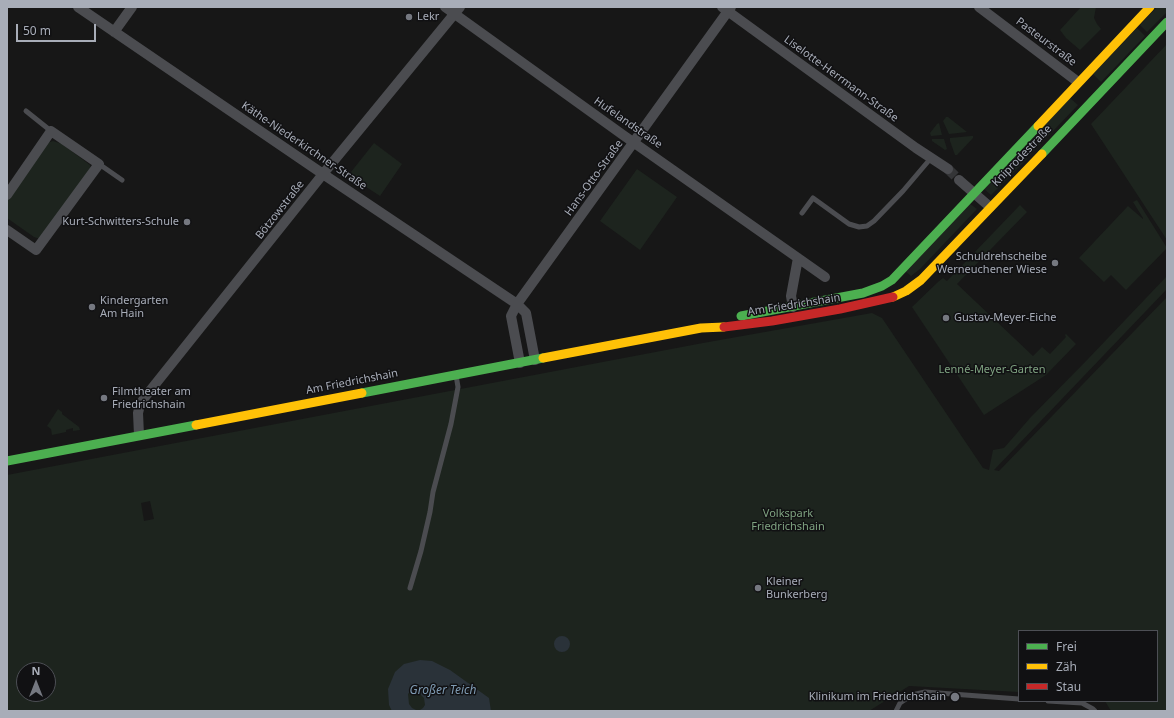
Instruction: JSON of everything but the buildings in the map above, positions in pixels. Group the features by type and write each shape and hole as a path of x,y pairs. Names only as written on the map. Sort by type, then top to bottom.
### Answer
{"street":[{"name":"Käthe-Niederkirchner-Straße","path":"78,7 517,304 526,313 535,360"},
{"path":"114,32 132,7"},
{"name":"Hufelandstraße","path":"445,7 457,10 634,143 825,277"},
{"name":"Pasteurstraße","path":"979,7 1078,82"},
{"name":"Kniprodestraße","path":"882,286 892,280 1150,7"},
{"name":"Hans-Otto-Straße","path":"517,304 634,143 727,9"},
{"name":"Liselotte-Herrmann-Straße","path":"727,9 948,169"},
{"name":"Bötzowstraße","path":"139,435 138,413 140,405 145,397 323,174 457,10"},
{"name":"Kniprodestraße","path":"889,299 906,291 921,280 1167,22"},
{"path":"7,195 51,130 99,164 36,250 8,234"},
{"path":"959,180 990,207"},
{"path":"793,307 791,296 798,258"},
{"path":"882,286 889,299"},
{"name":"Am Friedrichshain","path":"701,328 720,320 863,293 882,286"},
{"name":"Am Friedrichshain","path":"7,461 701,328 735,326 772,321 889,299"},
{"path":"517,304 511,316 520,363"}],"lane":[{"path":"26,111 51,130"},
{"path":"802,213 813,198 849,224 859,227 867,226 874,222 931,158"},
{"path":"99,164 122,180"},
{"path":"410,588 421,551 433,492 452,417 458,387 456,375"},
{"path":"896,711 900,703 912,695 925,692 1018,699"},
{"path":"1065,702 1082,703 1093,708 1095,711"}],"green space":[{"path":"1081,7 1096,7 1094,18 1101,29 1080,50 1066,38 1060,30"},
{"path":"1157,7 1167,7 1167,12 1147,32 1140,25"},
{"path":"1137,28 1145,36 1101,82 1093,74"},
{"path":"1167,44 1167,240 1091,124"},
{"path":"1070,98 1078,105 1030,155 1023,148"},
{"path":"946,117 967,132 949,134 943,121"},
{"path":"939,123 942,135 931,136 930,133"},
{"path":"973,136 973,138 957,155 955,155 950,138"},
{"path":"932,139 944,139 947,149 945,150 932,141"},
{"path":"53,141 62,144 90,165 91,169 40,238 37,238 7,218 7,199 47,143"},
{"path":"374,143 402,164 380,196 351,177 351,172"},
{"path":"1019,151 1027,159 991,195 984,189"},
{"path":"637,169 677,197 640,250 600,221"},
{"path":"1137,200 1167,248 1126,290 1111,275 1104,282 1079,258 1128,206 1143,219 1133,202"},
{"path":"969,203 977,209 920,269 911,276 905,271"},
{"name":"Lenné-Meyer-Garten","path":"1020,205 1027,212 957,284 1033,356 1042,347 1050,354 1066,337 1066,334 1076,344 1046,375 984,415 912,307 943,278 947,281"},
{"name":"Volkspark Friedrichshain","path":"1167,276 1167,289 994,470 999,471 1167,297 1167,711 1111,711 1106,702 1158,702 1158,630 1018,630 1018,692 909,686 869,711 7,711 7,475 703,343 872,313 882,318 983,468 989,470 993,450 1004,448 1030,418","holes":["150,501 154,519 144,521 141,503"]},
{"path":"58,409 79,427 80,430 73,431 73,428 66,430 66,432 52,435 51,429 47,426"}],"water":[{"path":"562,636 568,638 570,644 568,650 562,652 556,650 554,644 556,638"},
{"name":"Großer Teich","path":"420,660 432,661 450,670 489,698 491,711 392,711 389,705 388,689 395,672 404,664","holes":["412,689 416,690 424,698 425,705 420,710 412,708 409,704 408,694"]}],"tunnel":[{"path":"948,169 959,180"}],"traffic: fast":[{"path":"1042,154 1167,22"},
{"path":"741,316 863,293 882,286 892,280 1038,126"},
{"path":"362,393 543,358"},
{"path":"7,461 196,425"}],"traffic: slow":[{"path":"1038,126 1150,7"},
{"path":"893,297 906,291 921,280 1042,154"},
{"path":"543,358 701,328 724,327"},
{"path":"196,425 362,393"}],"traffic: jam":[{"path":"724,327 772,321 840,309 893,297"}],"place":[{"name":"Lekr","path":"409,17"},
{"name":"Kurt-Schwitters-Schule","path":"187,222"},
{"name":"Schuldrehscheibe Werneuchener Wiese","path":"1055,263"},
{"name":"Kindergarten Am Hain","path":"92,307"},
{"name":"Gustav-Meyer-Eiche","path":"946,318"},
{"name":"Filmtheater am Friedrichshain","path":"104,398"},
{"name":"Kleiner Bunkerberg","path":"758,588"},
{"name":"Klinikum im Friedrichshain","path":"955,697"}]}
